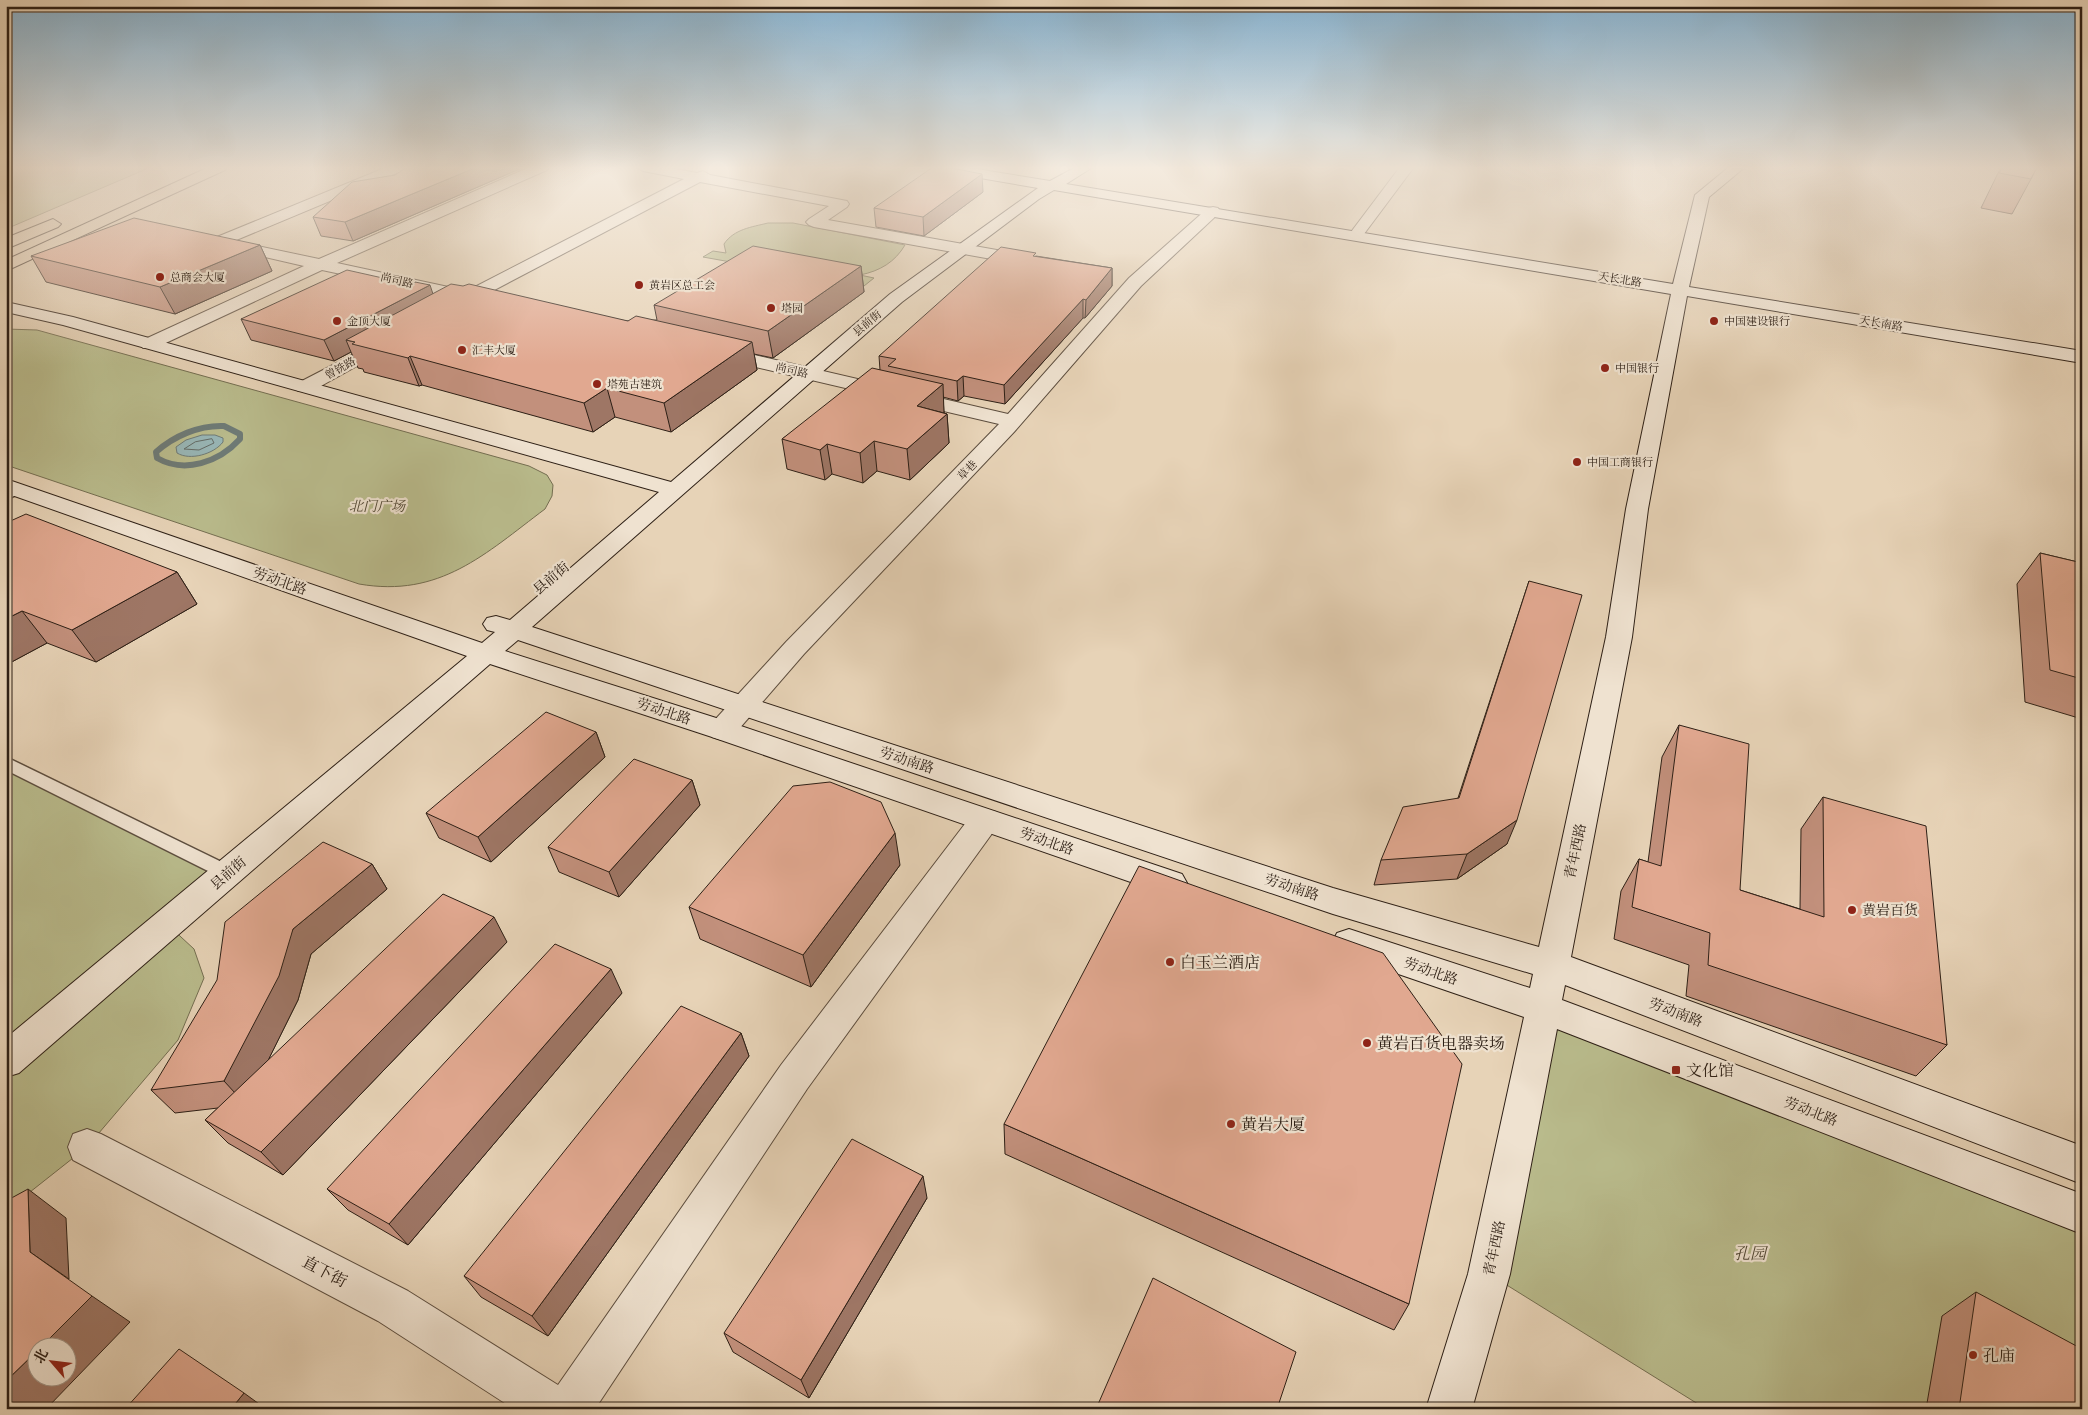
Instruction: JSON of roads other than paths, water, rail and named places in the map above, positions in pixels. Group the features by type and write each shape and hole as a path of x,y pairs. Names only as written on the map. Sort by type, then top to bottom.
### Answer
{"main road":[{"path":"6,244 32,233"},
{"path":"6,266 76,233"}],"street":[{"path":"218,242 240,233"},
{"path":"149,344 391,233"},
{"path":"444,311 588,233"},
{"path":"878,233 1049,265"},
{"name":"县前街","path":"6,1061 450,684 477,650 667,487 694,472 896,298 982,233"},
{"name":"草巷","path":"722,730 741,706 1012,421 1125,280 1185,233"},
{"name":"天长北路","path":"1344,233 1680,289"},
{"name":"青年西路","path":"1449,1409 1489,1274 1619,637 1637,510 1680,289 1693,233"},
{"name":"尚司路","path":"199,239 323,263 499,303"},
{"name":"天长南路","path":"1680,289 2082,357"},
{"path":"6,307 67,321 667,487"},
{"name":"曾铣路","path":"305,387 400,334"},
{"name":"尚司路","path":"702,349 1012,421"},
{"name":"劳动北路","path":"10,491 1193,890"},
{"name":"劳动南路","path":"505,627 1334,901 1552,965 2082,1165"},
{"path":"568,1409 794,1077 985,820"},
{"name":"劳动北路","path":"1325,935 1543,1008 2082,1214"},
{"name":"直下街","path":"87,1147 394,1306 555,1409"}],"lane":[{"path":"6,763 228,873"}],"water":[{"path":"202,435 215,435 223,438 223,442 214,450 202,455 188,456 177,453 176,447 186,440"}],"waterway":[{"path":"224,426 240,434 240,439 232,447 212,459 201,463 179,465 157,458 156,452 179,436 205,427 224,426"}],"place":[{"name":"总商会大厦","path":"160,277"},
{"name":"黄岩区总工会","path":"639,285"},
{"name":"塔园","path":"771,308"},
{"name":"金顶大厦","path":"337,321"},
{"name":"中国建设银行","path":"1714,321"},
{"name":"汇丰大厦","path":"462,350"},
{"name":"中国银行","path":"1605,368"},
{"name":"塔苑古建筑","path":"597,384"},
{"name":"中国工商银行","path":"1577,462"},
{"name":"黄岩百货","path":"1852,910"},
{"name":"白玉兰酒店","path":"1170,962"},
{"name":"黄岩百货电器卖场","path":"1367,1043"},
{"name":"文化馆","path":"1676,1070"},
{"name":"黄岩大厦","path":"1231,1124"},
{"name":"孔庙","path":"1973,1355"}],"park label":[{"name":"北门广场","path":"377,506"},
{"name":"孔园","path":"1750,1253"}]}
